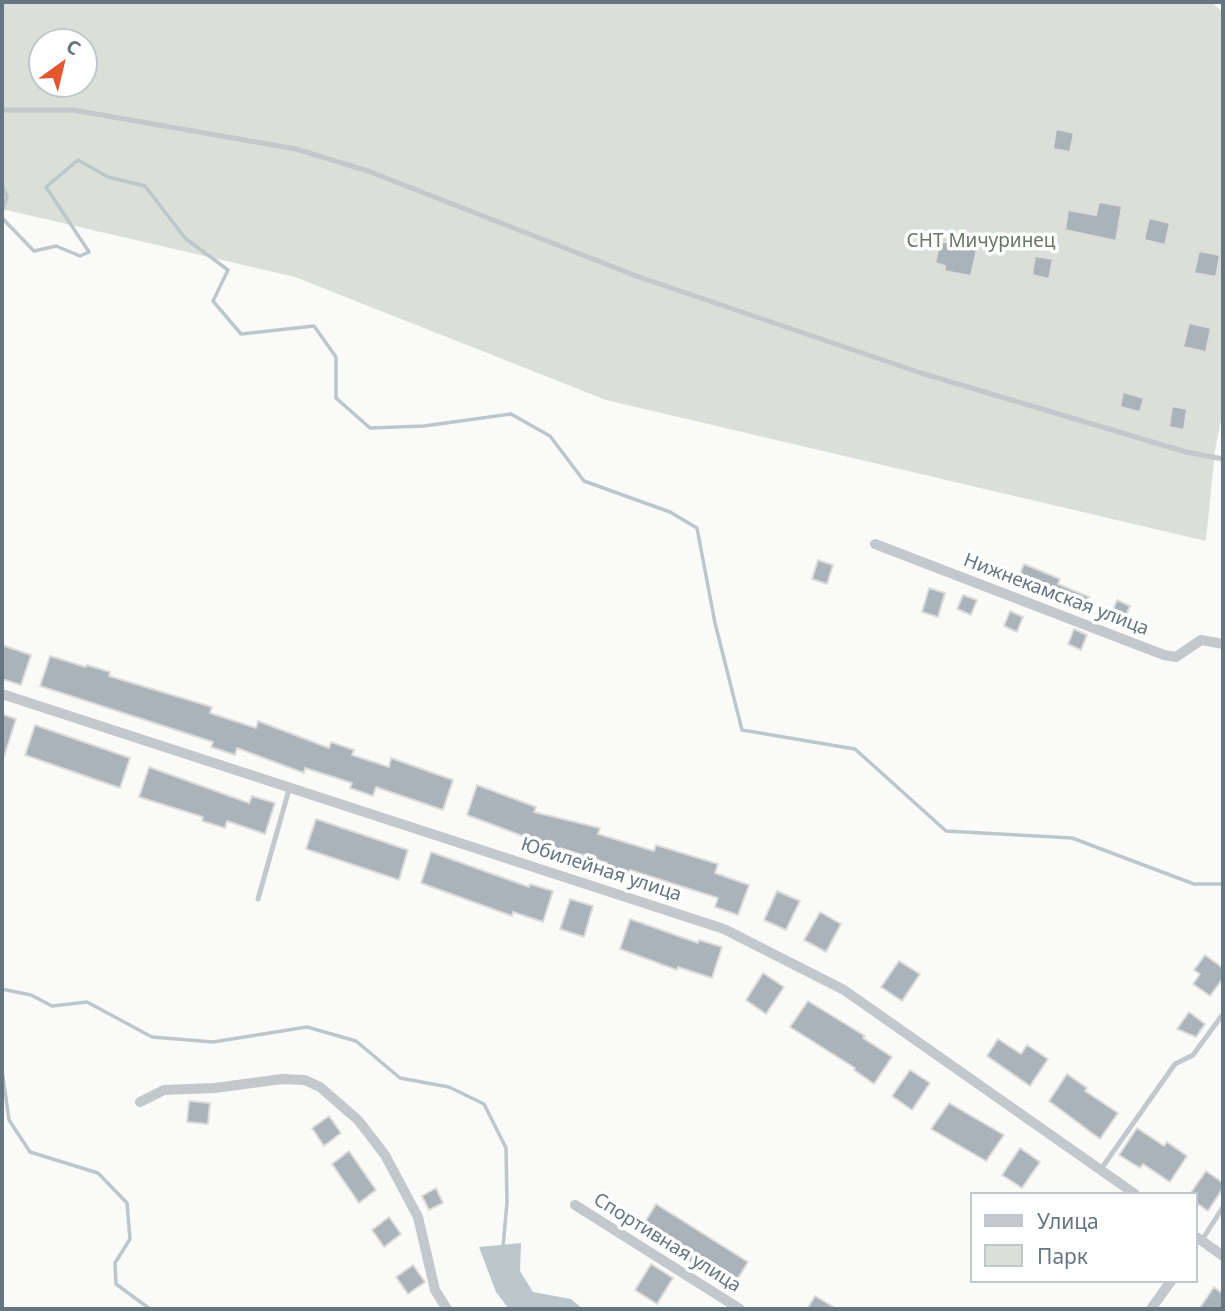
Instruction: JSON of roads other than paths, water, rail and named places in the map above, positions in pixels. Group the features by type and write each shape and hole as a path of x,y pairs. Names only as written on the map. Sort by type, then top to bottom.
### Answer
{"street":[{"name":"Нижнекамская улица","path":"875,544 1164,655 1176,657 1201,640 1223,644"},
{"name":"Юбилейная улица","path":"2,694 723,929 844,990 1132,1192"},
{"path":"140,1102 164,1090 215,1088 282,1079 305,1080 320,1087 358,1120 385,1155 418,1217 435,1290 447,1309"},
{"name":"Спортивная улица","path":"575,1205 740,1309"},
{"path":"1197,1242 1223,1256"},
{"path":"1150,1309 1170,1283"}],"lane":[{"path":"2,110 73,110 296,149 368,172 639,277 921,373 1186,452 1223,459"},
{"path":"258,900 290,786"},
{"path":"1100,1170 1175,1064 1193,1055 1223,1014"},
{"path":"1197,1242 1223,1207"}],"waterway":[{"path":"2,218 34,251 56,246 80,256 89,252 46,187 78,160 108,177 145,186 185,238 228,270 213,301 241,334 314,326 336,357 336,398 370,428 424,426 511,414 550,436 584,481 670,512 697,528 715,623 742,730 855,749 946,831 1072,838 1194,884 1223,884"},
{"path":"2,185 7,197 2,212"},
{"path":"2,989 31,995 52,1006 87,1002 152,1037 213,1042 307,1027 356,1041 400,1078 449,1087 484,1104 506,1148 507,1202 503,1247"},
{"path":"2,1070 9,1120 30,1152 98,1173 127,1203 130,1239 115,1263 116,1284 150,1309"}],"park label":[{"name":"СНТ Мичуринец","path":"981,242"}]}
